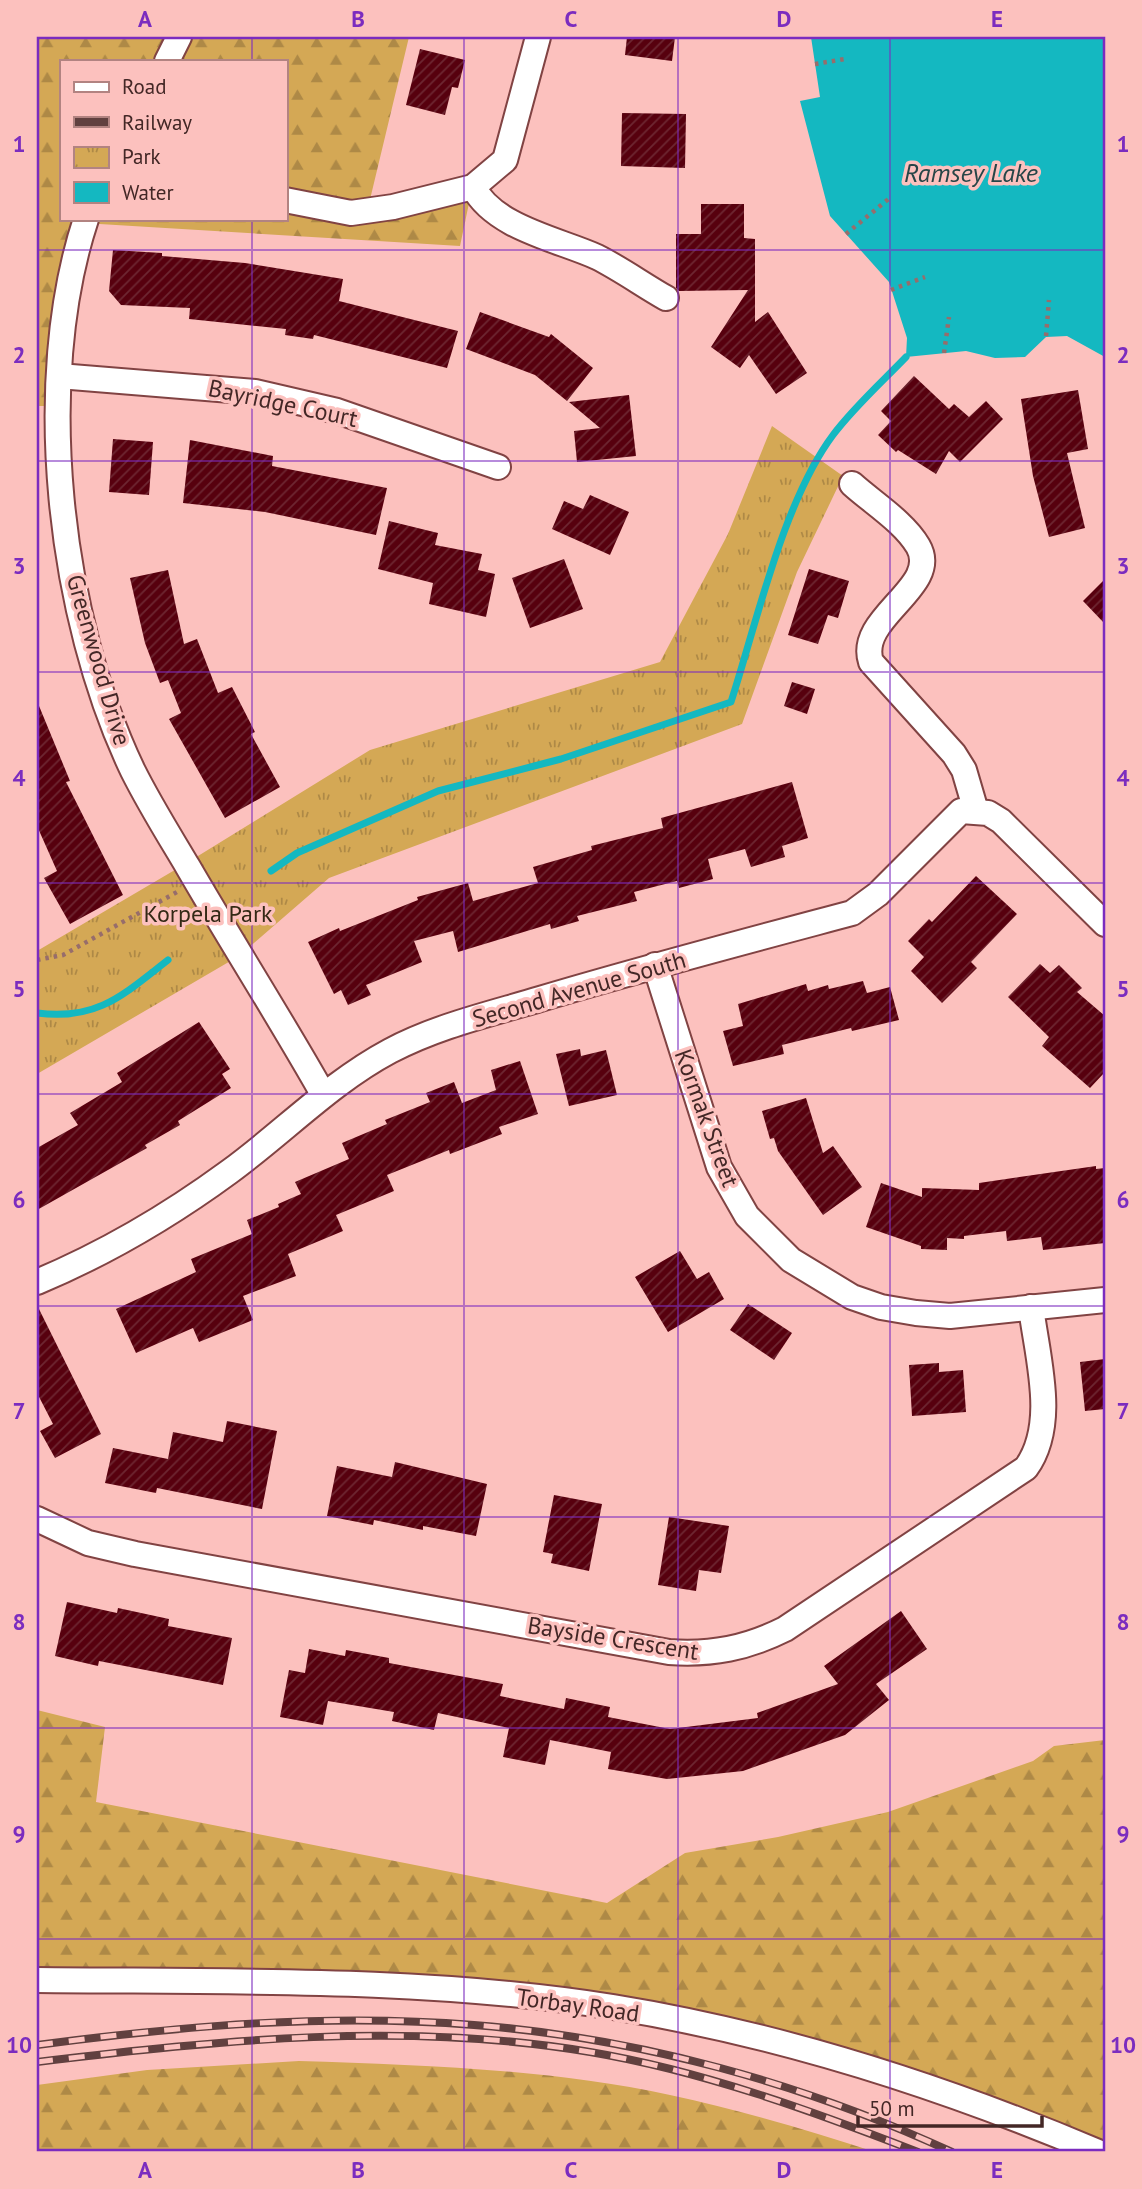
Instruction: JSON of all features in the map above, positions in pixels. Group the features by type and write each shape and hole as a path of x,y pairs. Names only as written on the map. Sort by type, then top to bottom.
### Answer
{"street":[{"path":"168,60 179,37"},
{"path":"287,200 351,213 393,207 473,187 506,160 538,37"},
{"path":"473,187 481,202 501,216 598,258 666,298"},
{"name":"Greenwood Drive","path":"86,220 65,309 59,376 62,512 88,640 132,768 162,827 323,1094"},
{"name":"Bayridge Court","path":"59,376 255,392 348,414 498,467"},
{"path":"852,484 911,536 920,550 922,560 913,585 870,638 867,652 871,662 954,754 964,770 976,811 1001,821 1105,924"},
{"name":"Second Avenue South","path":"37,1282 86,1262 151,1225 230,1172 323,1094 389,1052 420,1037 655,965 862,908 953,816 961,811 976,811"},
{"name":"Kormak Street","path":"655,965 719,1167 747,1216 768,1240 821,1281 852,1297 881,1307 950,1315 1105,1300"},
{"name":"Bayside Crescent","path":"37,1519 88,1544 135,1554 669,1651 699,1654 728,1651 757,1643 785,1629 1026,1468 1039,1445 1043,1421 1031,1307"},
{"name":"Torbay Road","path":"37,1980 440,1989 615,2008 735,2033 867,2068 968,2100 1098,2152"}],"path":[{"path":"815,64 845,59"},
{"path":"846,234 891,197"},
{"path":"891,290 925,277"},
{"path":"1046,337 1049,300"},
{"path":"944,352 949,317"},
{"path":"37,960 63,956 196,881"}],"green space":[{"path":"37,37 409,37 367,212 472,189 460,246 83,223 58,406 37,406"},
{"name":"Korpela Park","path":"772,426 843,476 797,572 742,724 329,878 239,956 37,1074 37,951 370,750 660,662 728,534"},
{"path":"37,1710 105,1727 96,1802 607,1903 685,1853 778,1837 888,1812 1033,1761 1054,1746 1105,1740 1105,2152 867,2069 527,1998 37,1982"},
{"path":"299,2061 485,2070 624,2086 748,2114 875,2152 37,2152 37,2085 147,2070"}],"water":[{"name":"Ramsey Lake","path":"811,37 1105,37 1105,357 1067,336 1046,337 1025,357 995,358 966,351 906,357 907,338 889,282 830,216 800,101 820,97"}],"building":[{"path":"627,37 675,37 672,61 625,55"},
{"path":"420,49 465,60 458,88 452,87 445,115 406,105"},
{"path":"622,113 686,114 685,168 621,166"},
{"path":"701,204 744,204 744,238 755,239 755,322 768,312 807,373 776,394 749,355 740,368 711,347 748,290 679,291 676,288 676,234 701,234"},
{"path":"113,250 245,263 343,279 339,301 458,331 447,368 314,335 313,339 285,335 286,329 189,319 190,308 121,305 109,291"},
{"path":"480,312 549,337 551,334 593,368 567,401 535,375 466,349"},
{"path":"914,376 949,409 954,404 969,417 986,401 1003,419 960,462 949,451 936,474 898,450 896,452 878,435 891,421 881,411"},
{"path":"1078,390 1088,449 1067,453 1085,528 1049,537 1033,476 1021,399"},
{"path":"629,395 636,456 577,462 574,431 600,428 569,402"},
{"path":"113,439 153,442 149,495 109,492"},
{"path":"190,440 273,456 272,466 387,488 376,535 265,512 183,503"},
{"path":"590,495 629,512 610,555 552,529 564,501 583,509"},
{"path":"389,521 438,533 435,545 482,554 478,570 495,574 486,617 429,604 433,583 378,569"},
{"path":"564,559 583,609 530,628 512,578"},
{"path":"809,569 849,581 838,618 828,615 818,644 788,635"},
{"path":"168,570 184,644 197,639 218,693 232,687 255,732 251,734 280,787 225,818 169,719 181,713 168,680 160,683 145,643 130,578"},
{"path":"1105,579 1105,624 1083,601"},
{"path":"792,682 815,689 807,714 784,706"},
{"path":"37,701 70,781 66,782 123,895 70,924 44,878 57,871 37,826"},
{"path":"792,782 808,838 782,846 785,857 751,867 745,849 708,859 713,879 679,888 677,881 634,892 637,901 577,916 579,921 551,929 550,924 458,952 453,931 414,941 422,962 366,985 371,995 348,1005 341,990 334,994 308,942 418,900 417,897 468,883 473,901 538,883 533,867 592,850 591,846 663,828 661,818"},
{"path":"976,876 1017,914 971,962 977,968 942,1003 911,971 924,957 908,941 929,919 932,922"},
{"path":"1040,964 1050,973 1059,965 1082,988 1077,992 1105,1016 1105,1072 1090,1088 1042,1046 1049,1037 1008,997"},
{"path":"863,981 867,993 890,987 899,1020 852,1031 851,1028 782,1045 784,1054 733,1066 723,1031 743,1026 738,1004 806,984 808,991 828,985 829,989"},
{"path":"199,1022 230,1069 222,1074 231,1088 178,1121 180,1125 145,1145 147,1148 37,1210 37,1148 78,1125 70,1113 122,1082 117,1073"},
{"path":"580,1049 581,1056 606,1050 617,1095 569,1106 556,1054"},
{"path":"520,1061 538,1114 499,1127 502,1134 450,1154 449,1150 387,1175 394,1191 336,1215 343,1231 288,1254 296,1276 243,1296 253,1320 199,1342 193,1328 136,1353 116,1309 196,1272 191,1259 252,1234 247,1220 279,1207 278,1204 301,1194 295,1182 349,1159 342,1143 387,1124 385,1120 430,1102 426,1093 454,1082 462,1103 496,1090 491,1070"},
{"path":"806,1098 823,1153 833,1146 862,1187 823,1215 778,1151 774,1138 770,1139 762,1111"},
{"path":"1096,1166 1096,1169 1105,1168 1105,1243 1043,1250 1041,1237 1007,1241 1006,1231 964,1236 964,1239 947,1238 947,1250 921,1249 921,1246 866,1227 881,1183 922,1197 922,1188 979,1190 979,1183"},
{"path":"680,1251 697,1279 709,1272 724,1299 668,1332 635,1277"},
{"path":"748,1304 792,1333 774,1360 730,1330"},
{"path":"37,1305 101,1434 55,1458 40,1431 53,1424 37,1393"},
{"path":"1105,1359 1105,1409 1085,1411 1080,1362"},
{"path":"939,1363 939,1372 963,1370 966,1412 912,1416 909,1365"},
{"path":"227,1421 277,1431 262,1509 157,1488 156,1493 105,1483 113,1448 168,1459 173,1432 223,1442"},
{"path":"395,1462 487,1484 476,1536 423,1526 423,1530 374,1520 373,1525 327,1516 337,1466 392,1477"},
{"path":"554,1495 602,1504 589,1571 551,1563 553,1554 543,1552"},
{"path":"669,1517 729,1526 721,1573 699,1570 696,1591 658,1585"},
{"path":"67,1602 117,1613 118,1608 169,1619 168,1626 232,1638 223,1685 99,1661 98,1666 55,1656"},
{"path":"901,1611 927,1649 876,1684 889,1700 845,1735 743,1771 667,1779 608,1769 611,1752 550,1740 545,1765 503,1757 509,1728 438,1713 434,1730 392,1721 394,1712 328,1701 323,1725 280,1717 289,1670 305,1673 309,1649 345,1656 346,1650 389,1658 389,1663 503,1684 500,1696 564,1709 566,1698 610,1707 608,1717 670,1729 758,1718 757,1713 838,1684 824,1666"}],"waterway":[{"path":"271,871 297,853 438,791 561,759 731,702 773,564 815,462 841,425 906,357"},
{"path":"37,1013 76,1013 108,1003 168,960"}],"railway":[{"path":"37,2045 200,2027 310,2021 419,2022 536,2031 658,2053 779,2085 895,2127 952,2152"},
{"path":"37,2062 175,2047 314,2037 452,2037 521,2043 632,2060 715,2081 797,2107 918,2152"}]}
